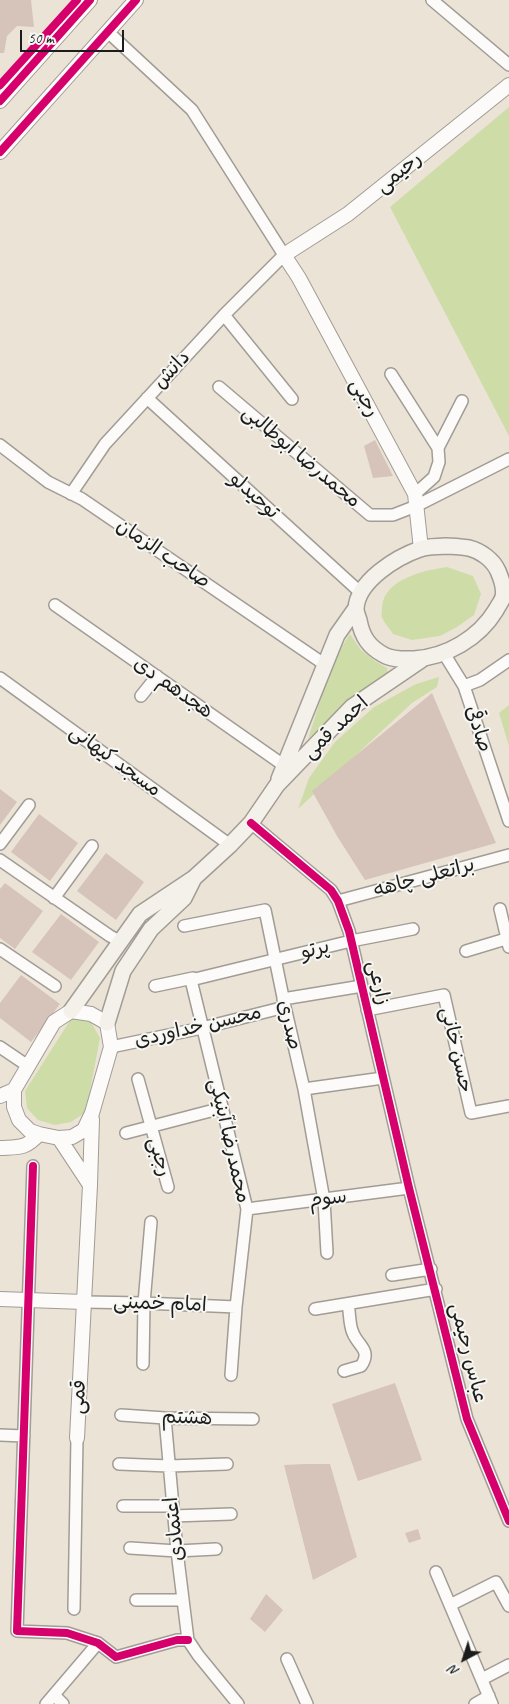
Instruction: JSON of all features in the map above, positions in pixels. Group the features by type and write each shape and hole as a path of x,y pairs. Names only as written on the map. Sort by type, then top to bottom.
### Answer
{"main road":[{"path":"446,546 470,548 502,565 503,596 490,619 474,635 457,647 424,658 403,660 388,657 373,649 366,642 356,608 361,593 385,567 396,559 421,548 446,546"},
{"name":"احمد قمی","path":"288,768 324,664 337,635 356,608"},
{"path":"490,619 509,609"},
{"name":"احمد قمی","path":"194,878 251,823 288,768 352,707 424,658"},
{"path":"71,1010 140,914 194,878"},
{"path":"107,1023 123,971 151,929 184,898 194,878"}],"street":[{"path":"0,101 90,0"},
{"path":"0,152 136,0"},
{"path":"432,0 509,65"},
{"path":"108,32 192,110 284,255"},
{"name":"رحیمی","path":"284,255 348,214 509,85"},
{"name":"دانش","path":"71,494 105,444 224,315 284,255"},
{"name":"رجبی","path":"284,255 299,278 416,500 421,548"},
{"path":"224,315 292,399"},
{"path":"391,374 438,448 439,462 434,477 416,500"},
{"name":"محمدرضا ابوطالبی","path":"219,387 370,515 393,515 416,500 509,459"},
{"name":"توحیدلو","path":"147,398 361,593"},
{"path":"438,448 462,401"},
{"name":"صاحب الزمان","path":"0,445 48,482 82,499 324,664"},
{"name":"هجدهم دی","path":"55,605 288,768"},
{"path":"443,652 464,686"},
{"name":"صادقی","path":"509,660 480,680 464,686 509,821"},
{"path":"141,696 157,676"},
{"name":"مسجد کیهانی","path":"0,678 230,845"},
{"path":"0,844 29,805"},
{"name":"زارعی","path":"251,823 331,890 338,901 352,941 409,1188"},
{"path":"54,898 92,846"},
{"name":"براتعلی چاهه","path":"338,901 509,854"},
{"path":"0,860 121,942"},
{"path":"466,951 508,941 500,909"},
{"path":"184,926 265,910 276,960"},
{"name":"پرتو","path":"155,986 413,929"},
{"path":"0,949 55,986"},
{"name":"صدری","path":"276,960 304,1089 324,1200 327,1253"},
{"name":"محمدرضا آبنیکی","path":"193,978 190,983 247,1208 236,1307 231,1375"},
{"name":"محسن خداوردی","path":"111,1047 202,1028 284,1003 362,986"},
{"name":"حسن خانی","path":"367,1010 444,995 471,1113 509,1106"},
{"path":"71,1010 91,1014 107,1023 111,1047 92,1113 84,1130 72,1136 58,1138 30,1131 20,1120 14,1107 14,1090 54,1022 71,1010"},
{"path":"0,1047 28,1066"},
{"path":"304,1089 383,1078"},
{"name":"رجبی","path":"138,1080 168,1187"},
{"path":"0,1096 14,1090"},
{"path":"126,1133 222,1108"},
{"name":"قمی","path":"74,1609 77,1438 92,1113"},
{"path":"0,1148 22,1147 30,1144 39,1134"},
{"path":"58,1138 90,1185"},
{"path":"34,1166 17,1631 67,1632 98,1643 116,1657 177,1640 188,1640"},
{"name":"سوم","path":"247,1208 409,1188"},
{"name":"عباس رحیمی","path":"409,1188 468,1419 509,1521"},
{"path":"143,1364 144,1303 151,1222"},
{"path":"392,1275 431,1269"},
{"path":"315,1310 436,1289"},
{"path":"0,1299 84,1302"},
{"name":"امام خمینی","path":"84,1302 236,1307"},
{"path":"344,1371 361,1366 365,1354 363,1345 352,1332 348,1304"},
{"name":"هشتم","path":"121,1414 165,1418 253,1420"},
{"name":"اعتمادی","path":"165,1418 177,1551 188,1640 238,1704"},
{"path":"0,1435 24,1436"},
{"path":"119,1464 170,1466 227,1464"},
{"path":"123,1506 231,1514"},
{"path":"130,1548 177,1551 216,1549"},
{"path":"436,1572 490,1700 474,1704"},
{"path":"450,1606 496,1582 509,1606"},
{"path":"136,1600 183,1600"},
{"path":"46,1704 98,1643"},
{"path":"287,1659 307,1704"},
{"path":"482,1679 509,1665"},
{"path":"54,1695 64,1704"}],"green space":[{"path":"509,107 509,436 390,207"},
{"path":"447,567 473,576 481,594 474,615 440,636 412,640 393,634 382,618 384,597 390,589 417,574"},
{"path":"350,634 361,650 387,668 388,674 346,704 308,739 336,658"},
{"path":"439,677 437,687 412,703 298,809 309,778 335,742 374,707 416,684"},
{"path":"509,705 509,746 499,713"},
{"path":"71,1019 91,1022 100,1038 86,1112 71,1122 55,1125 38,1120 27,1108 25,1091"}],"building":[{"path":"0,0 31,0 34,27 17,26 7,36 4,53 0,53"},
{"path":"375,440 393,476 373,478 364,446"},
{"path":"432,693 496,843 365,880 337,836 312,791"},
{"path":"0,789 17,802 0,825"},
{"path":"39,814 78,843 50,881 11,852"},
{"path":"106,853 144,882 116,920 77,891"},
{"path":"5,883 43,911 15,949 0,938 0,889"},
{"path":"61,914 99,942 71,980 32,952"},
{"path":"21,975 60,1004 31,1042 0,1018 0,1003"},
{"path":"395,1383 422,1460 358,1481 332,1404"},
{"path":"330,1464 357,1557 313,1580 284,1465"},
{"path":"418,1529 421,1539 409,1543 405,1533"},
{"path":"266,1594 283,1610 265,1632 250,1619"}],"cycle path":[{"path":"0,85 77,0"},
{"path":"0,101 90,0"},
{"path":"0,152 136,0"},
{"path":"251,823 331,890 338,901 349,931 409,1188 467,1419 509,1521"},
{"path":"33,1166 17,1631 67,1633 98,1643 116,1657 177,1640 188,1640"}]}
